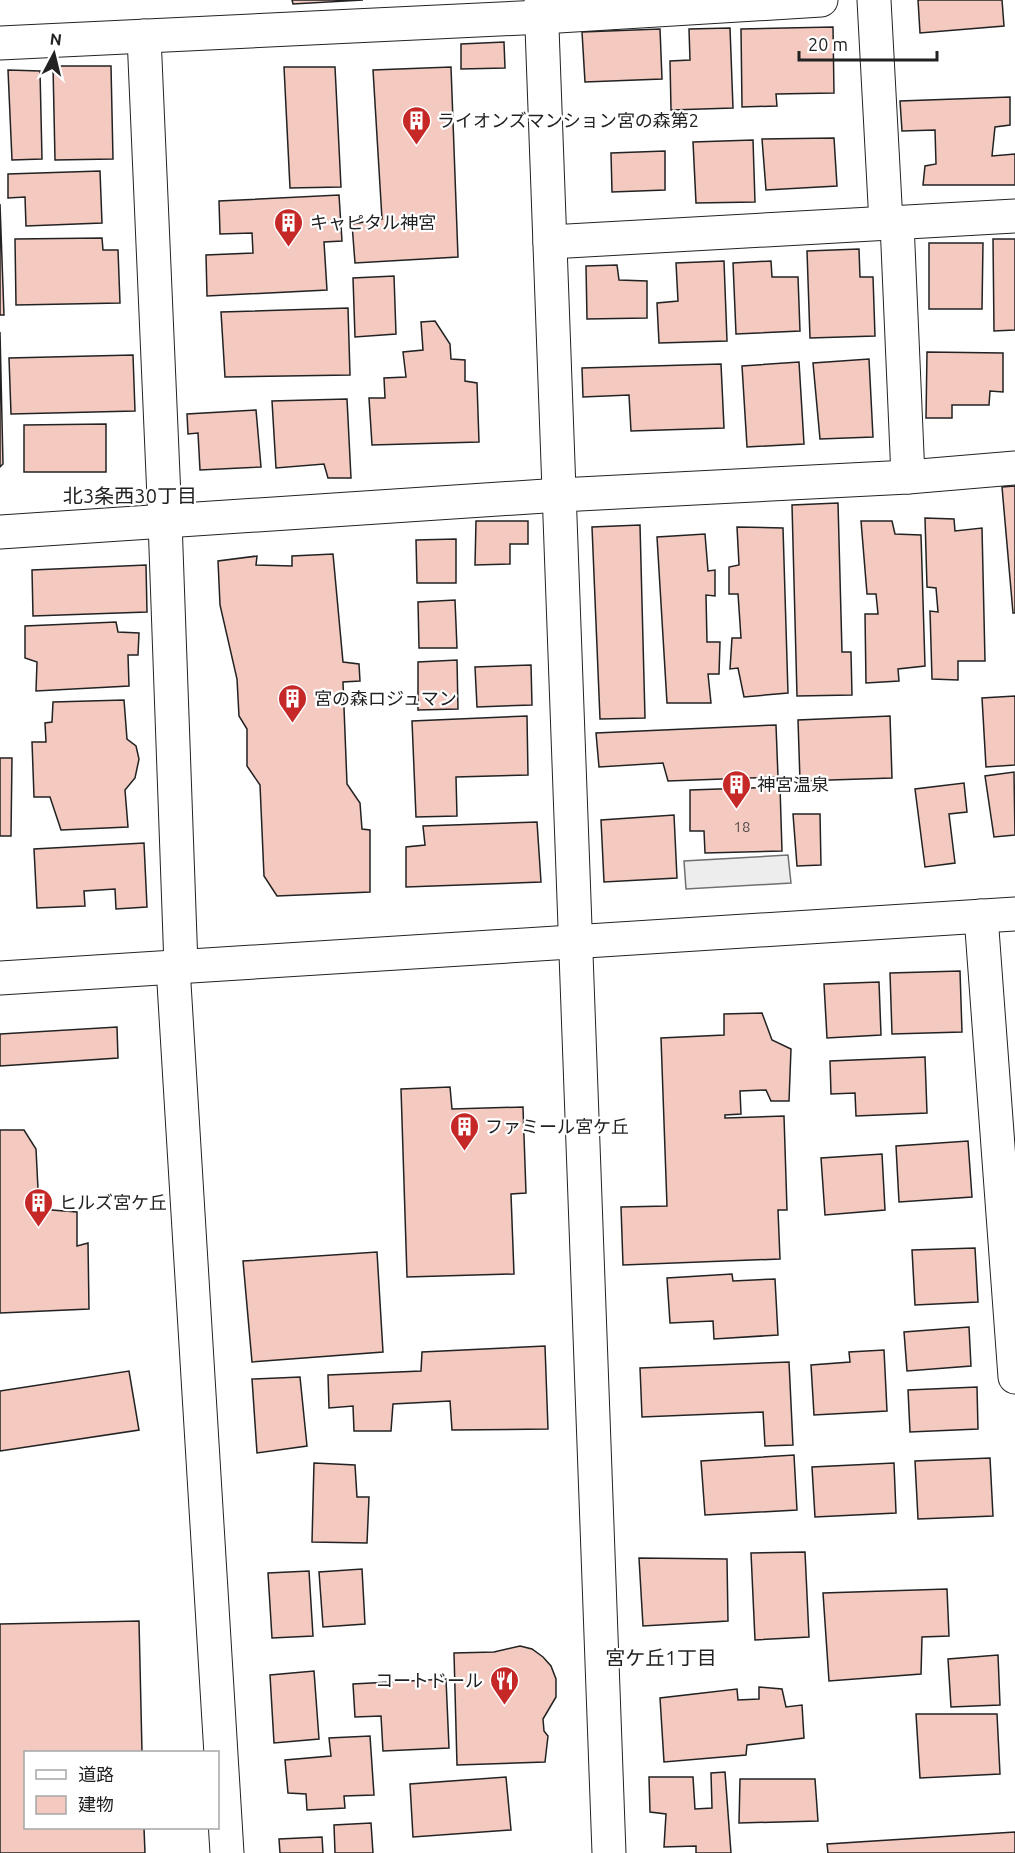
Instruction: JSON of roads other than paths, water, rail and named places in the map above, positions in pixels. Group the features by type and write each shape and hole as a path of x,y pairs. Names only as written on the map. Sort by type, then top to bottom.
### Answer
{"street":[{"path":"0,43 144,36 541,9 821,0"},
{"path":"874,0 908,477"},
{"path":"541,9 609,1853"},
{"path":"144,36 165,520 177,967 227,1853"},
{"path":"550,242 1015,216"},
{"path":"0,532 560,495 908,477 1015,468"},
{"path":"0,978 1015,914"},
{"path":"981,916 1015,1377"}],"place":[{"name":"ライオンズマンション宮の森第2","path":"416,146"},
{"name":"キャピタル神宮","path":"289,248"},
{"name":"宮の森ロジュマン","path":"293,724"},
{"name":"神宮温泉","path":"736,810"},
{"name":"ファミール宮ケ丘","path":"464,1152"},
{"name":"ヒルズ宮ケ丘","path":"38,1228"},
{"name":"コートドール","path":"504,1706"}],"district":[{"name":"北3条西30丁目","path":"130,495"},
{"name":"宮ケ丘1丁目","path":"661,1657"}]}
